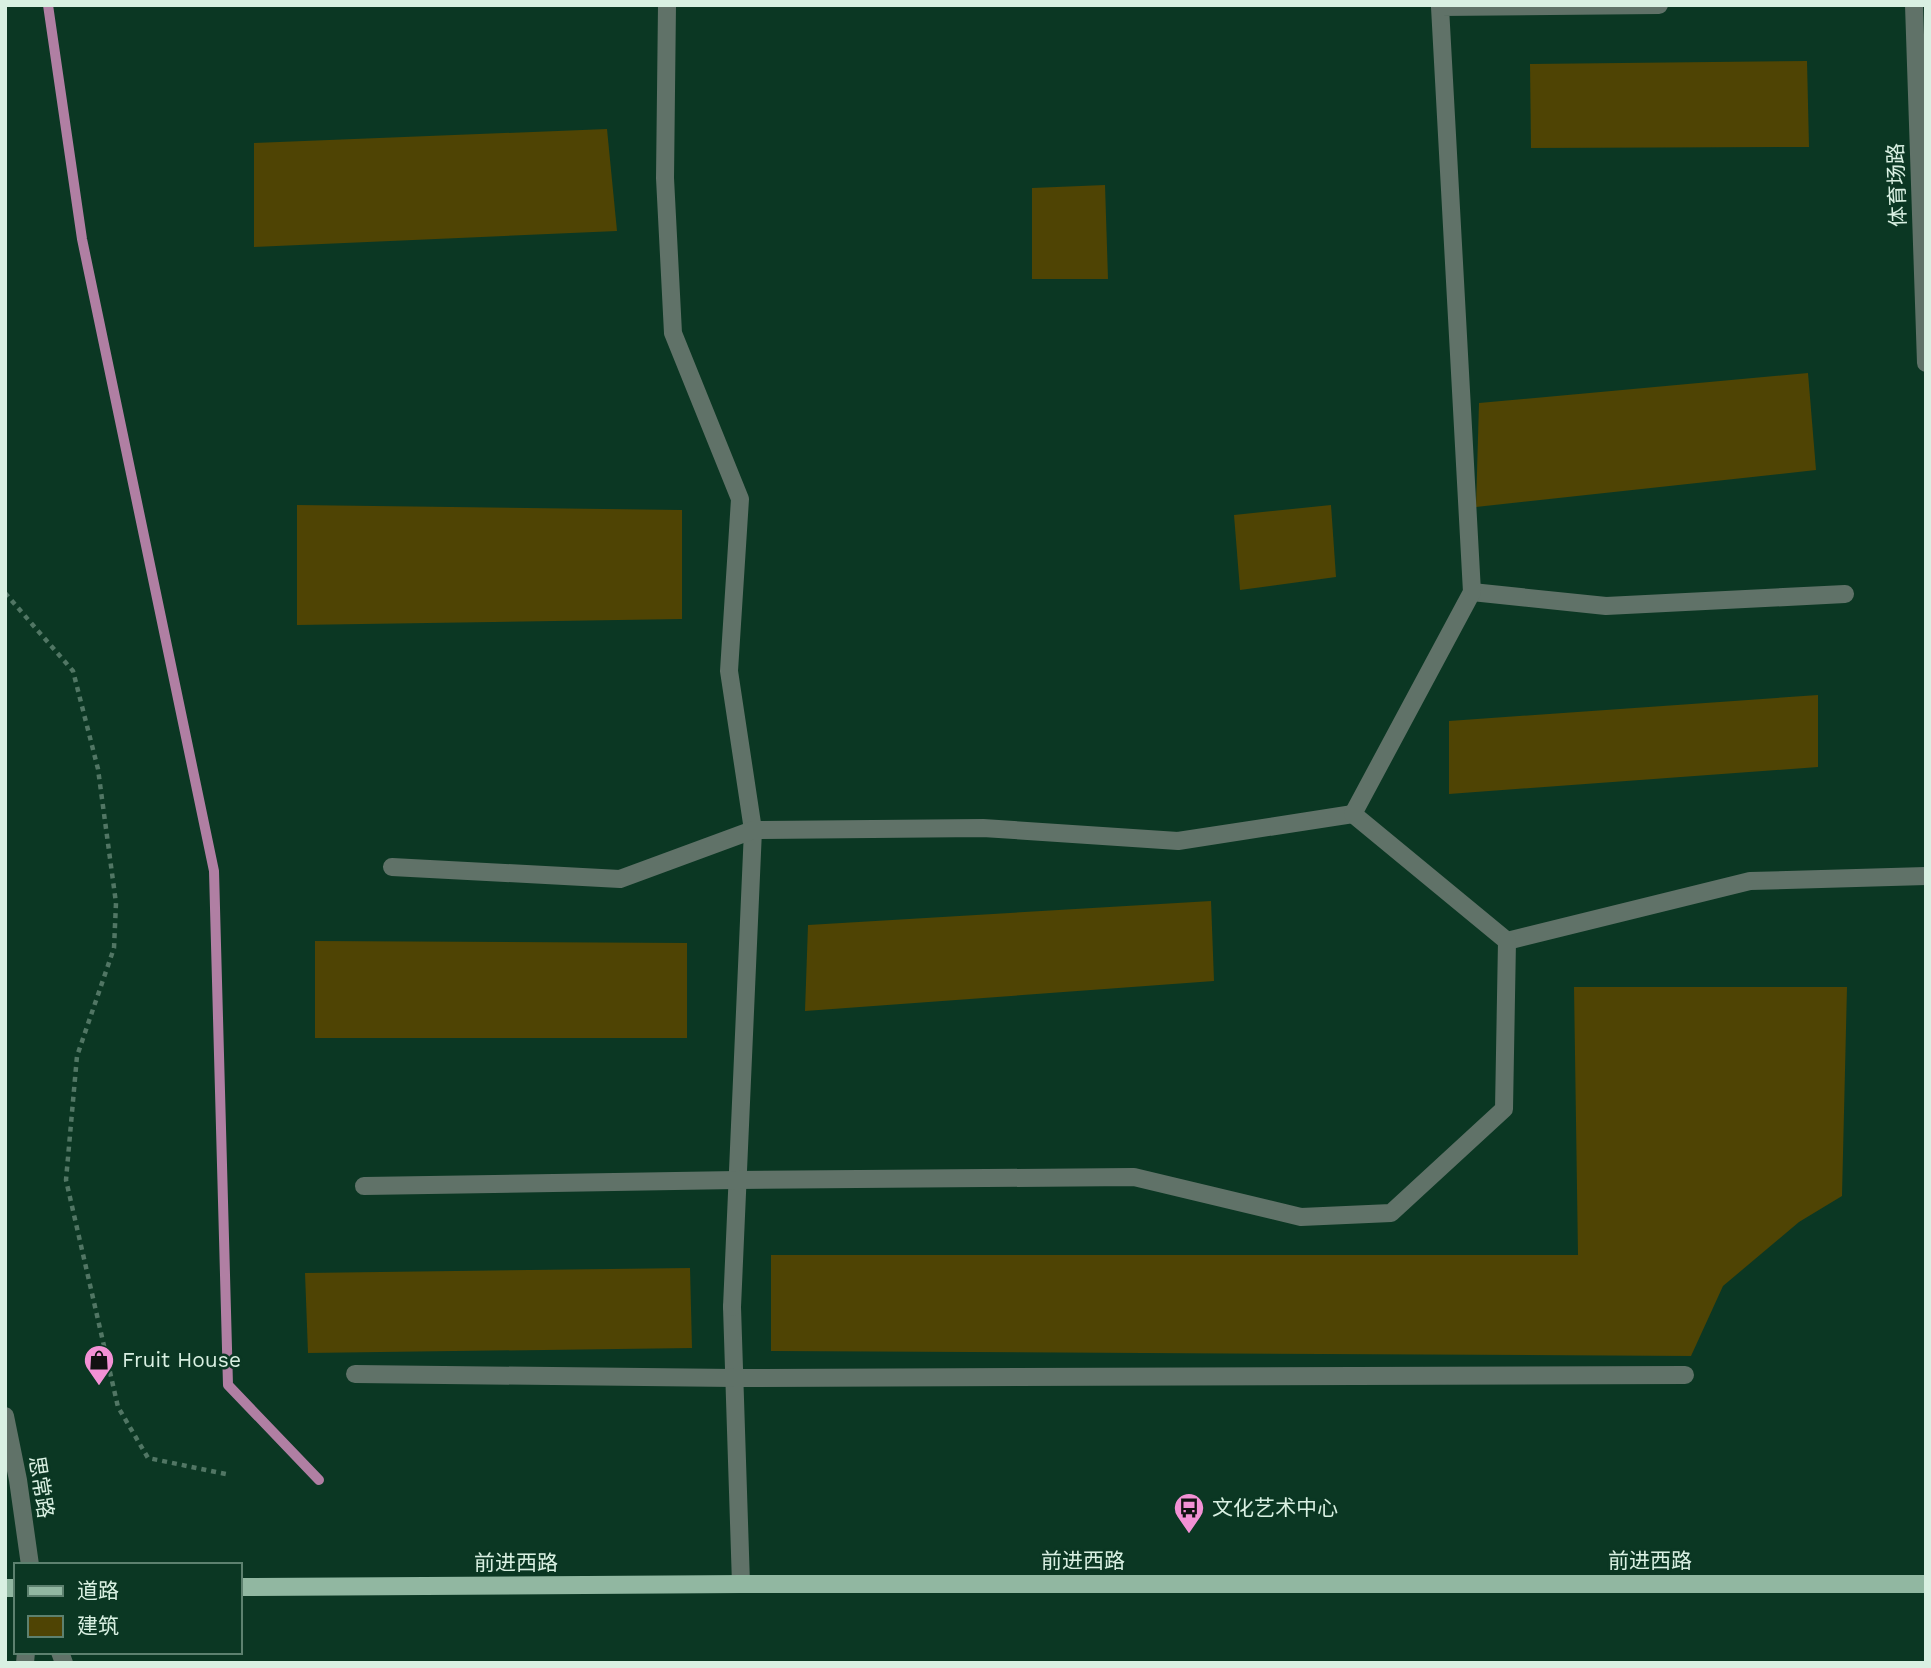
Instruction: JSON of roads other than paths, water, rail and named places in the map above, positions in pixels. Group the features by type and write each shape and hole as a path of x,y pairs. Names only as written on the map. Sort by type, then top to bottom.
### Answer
{"main road":[{"name":"前进西路","path":"242,1587 741,1584 1926,1584"}],"street":[{"path":"667,5 665,178 673,333 740,499 729,671 753,830 732,1307 741,1584"},
{"path":"1353,814 1472,592 1440,8 1659,5"},
{"name":"体育场路","path":"1914,5 1926,363"},
{"path":"1472,592 1606,607 1845,594"},
{"path":"393,867 620,878 753,830 983,828 1178,841 1353,814 1507,941"},
{"path":"1507,941 1751,881 1926,876"},
{"path":"364,1186 1134,1177 1301,1217 1391,1213 1504,1109 1507,941"},
{"path":"355,1374 734,1378 1685,1375"},
{"name":"思常路","path":"5,1416 18,1480 30,1563"}],"waterway":[{"path":"48,5 82,239 214,871 228,1385 319,1480"}],"place":[{"name":"Fruit House","path":"99,1387"},
{"name":"文化艺术中心","path":"1189,1535"}]}
